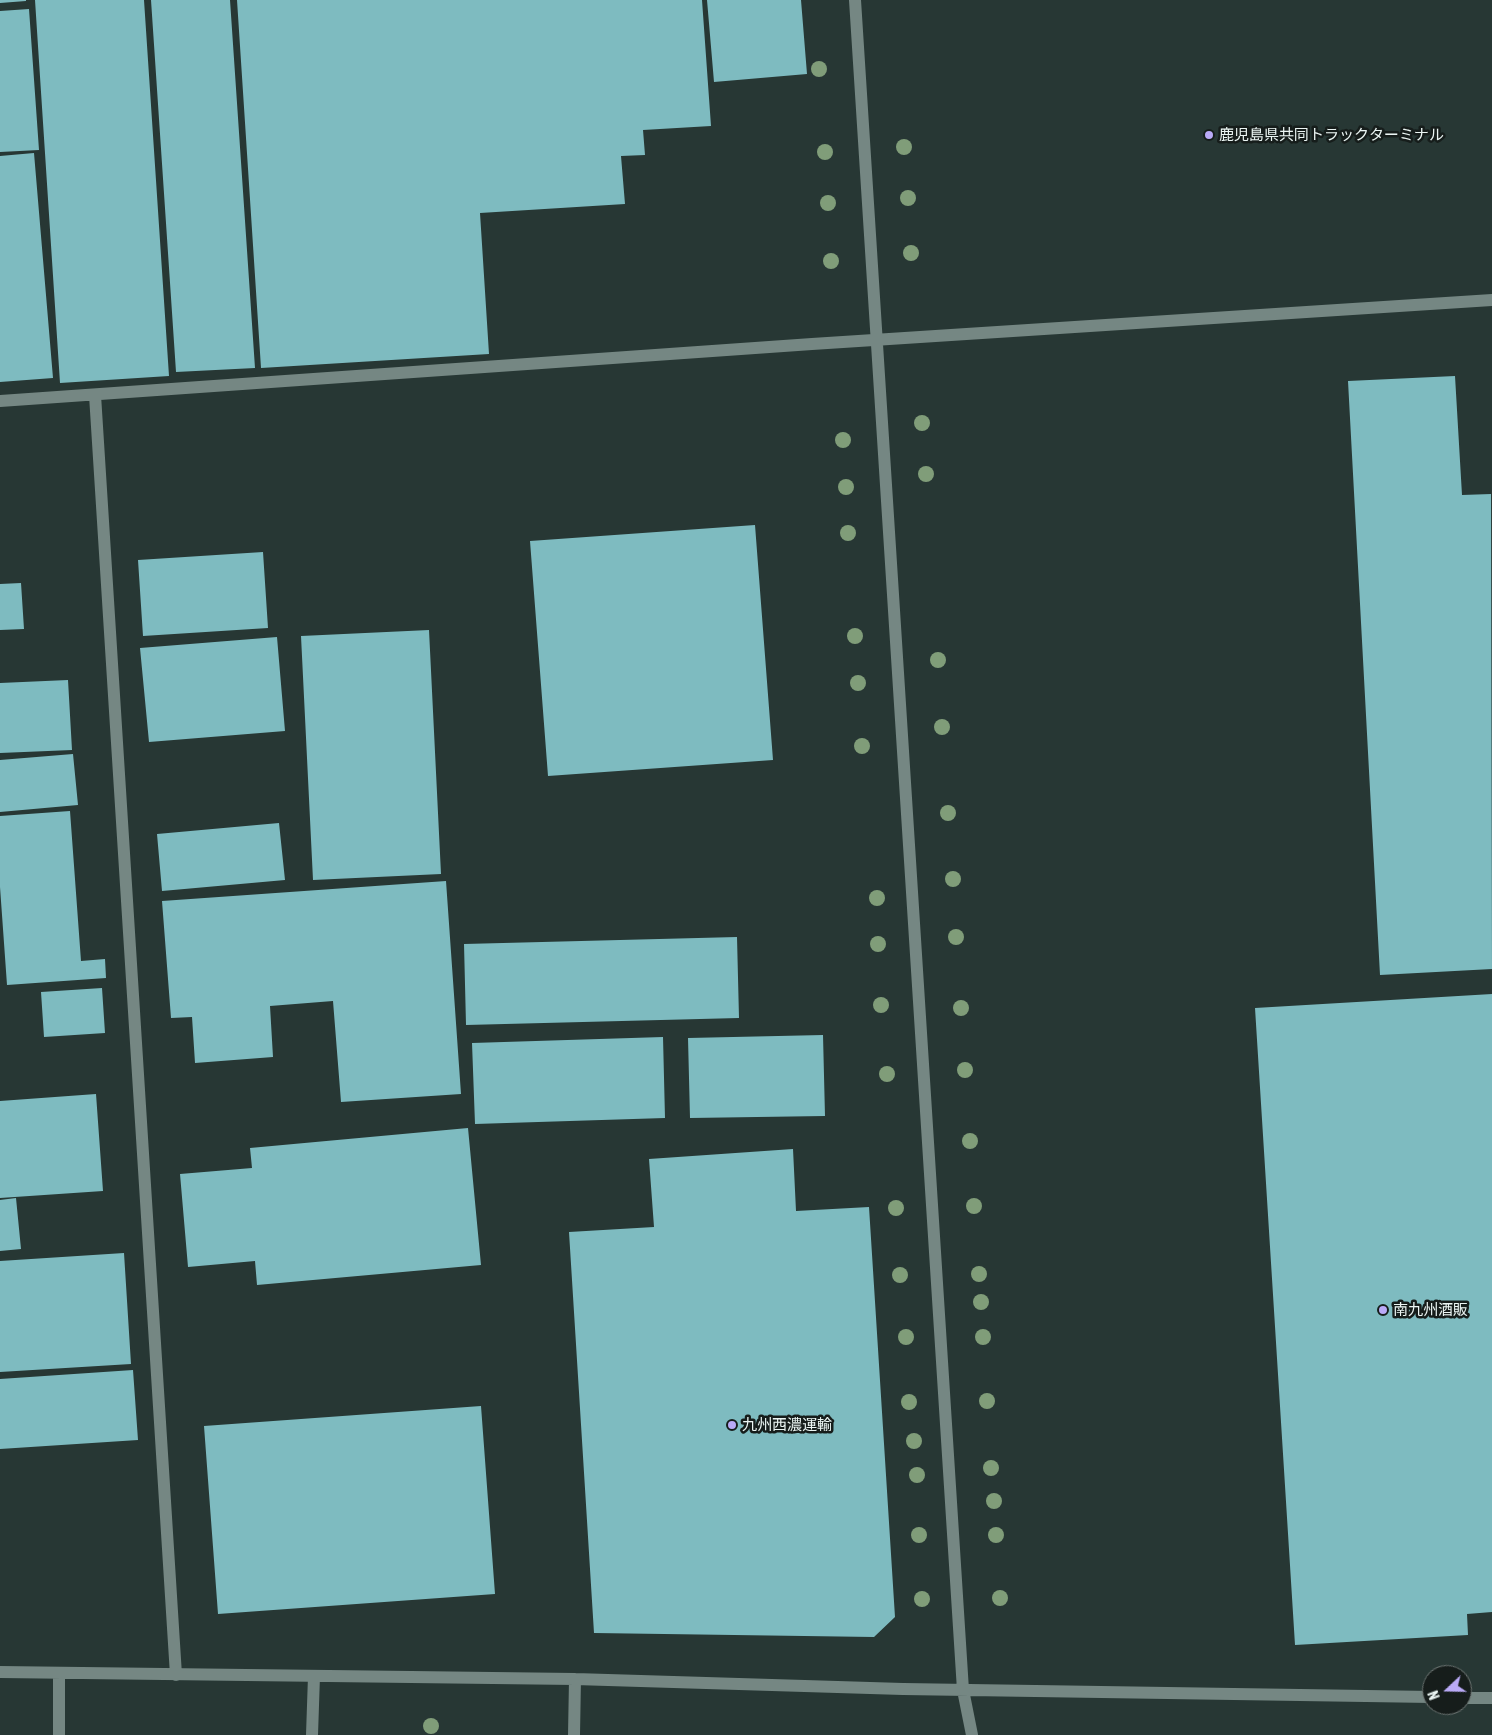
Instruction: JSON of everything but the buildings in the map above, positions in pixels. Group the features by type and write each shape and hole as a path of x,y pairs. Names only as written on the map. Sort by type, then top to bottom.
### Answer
{"street":[{"path":"855,0 964,1690 972,1735"},
{"path":"0,401 877,340 1492,300"},
{"path":"95,395 176,1675"},
{"path":"0,1672 575,1680 964,1690 1422,1698"},
{"path":"59,1673 59,1735"},
{"path":"312,1735 314,1676"},
{"path":"574,1735 575,1680"},
{"path":"1472,1698 1492,1698"}],"place":[{"name":"鹿児島県共同トラックターミナル","path":"1209,135"},
{"name":"南九州酒販","path":"1383,1310"},
{"name":"九州西濃運輸","path":"732,1425"}]}
